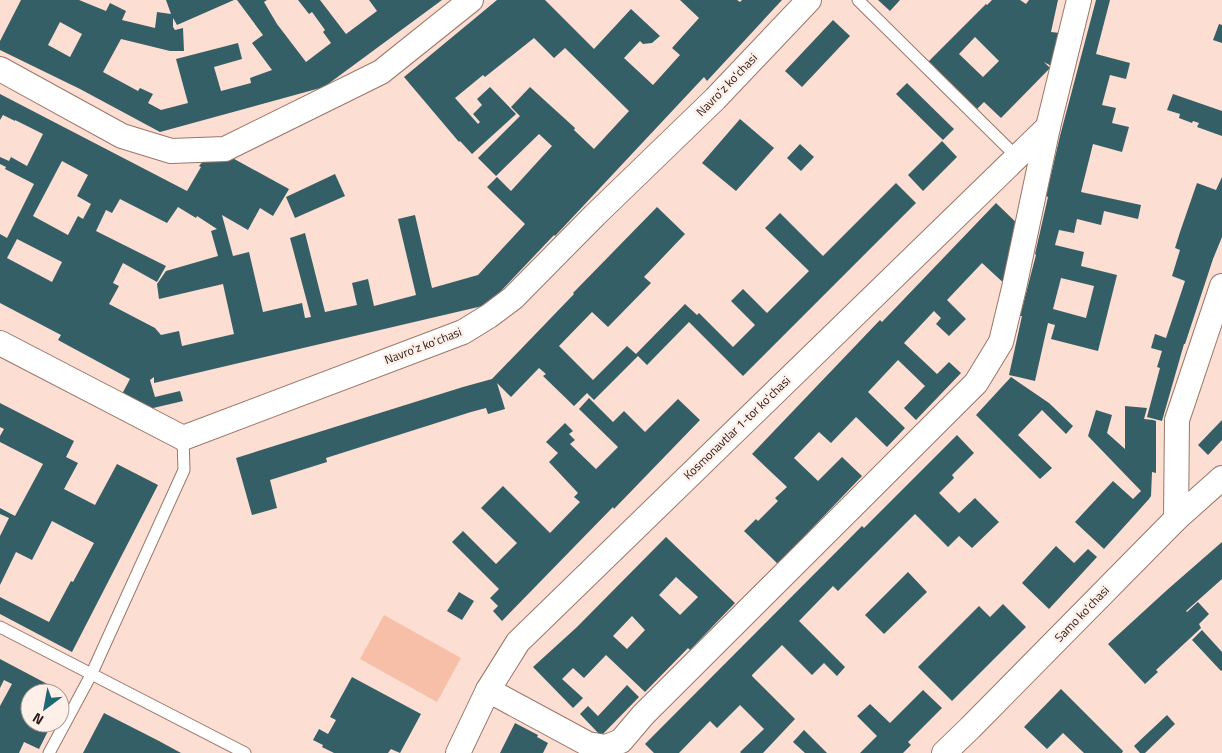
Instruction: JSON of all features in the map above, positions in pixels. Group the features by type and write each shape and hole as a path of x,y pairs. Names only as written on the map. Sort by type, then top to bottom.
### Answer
{"street":[{"path":"0,69 122,136 172,151 225,149 381,72 471,0"},
{"name":"Navroʻz koʻchasi","path":"183,438 463,332 489,316 513,298 595,215 715,99 809,0"},
{"path":"488,690 588,744 606,747 621,741 643,715 976,383 1001,342 1048,126 1079,0"},
{"name":"Kosmonavtlar 1-tor koʻchasi","path":"458,753 488,690 518,642 1048,126"},
{"path":"1176,519 1177,420 1222,286"},
{"path":"0,343 183,438"},
{"name":"Samo koʻchasi","path":"944,753 1176,519 1222,478"}],"lane":[{"path":"858,0 1016,156"},
{"path":"49,753 91,675 184,470 183,438"},
{"path":"0,627 245,753"}],"shaded area":[{"path":"384,615 461,658 437,702 360,659"}],"building":[{"path":"21,0 79,0 106,11 110,3 126,11 122,20 155,28 157,12 171,14 166,0 234,0 177,25 173,18 175,30 183,28 184,51 170,51 121,39 103,72 138,91 140,88 153,94 148,103 161,110 188,103 176,59 238,43 242,59 214,67 221,91 251,83 250,78 272,70 252,43 263,35 237,0 267,0 264,2 277,24 306,62 331,43 323,32 325,30 312,12 309,14 298,0 320,0 346,34 377,11 369,0 442,0 324,87 160,132 80,89 0,50 0,41","holes":["60,22 82,34 70,57 48,45"]},
{"path":"497,0 545,0 594,49 631,9 660,36 652,43 643,44 640,41 624,58 653,85 680,55 672,48 699,18 680,0 737,0 740,2 742,0 782,0 707,81 704,77 499,293 500,295 491,304 154,383 154,377 150,380 155,397 180,391 183,401 149,409 122,394 130,379 58,340 61,335 0,303 0,234 7,238 34,184 5,169 6,167 0,164 0,157 9,161 11,157 27,166 43,134 3,115 0,120 0,94 187,191 204,160 227,155 289,189 273,216 260,208 248,230 222,215 233,256 249,252 263,312 302,303 305,318 311,317 290,238 305,233 325,312 357,305 352,283 368,279 374,306 416,295 398,219 415,215 432,288 478,275 525,224 487,187 497,177 511,191 552,146 539,134 496,176 478,158 520,116 511,107 530,87 575,128 574,130 594,149 629,111 565,48 554,58 534,38 455,98 478,124 480,122 473,114 482,105 477,99 490,87 516,114 472,154 459,142 404,77","holes":["62,161 88,175 77,196 91,204 83,219 78,216 68,235 33,216","120,199 167,223 178,207 217,229 211,231 218,256 166,271 157,284 159,299 223,284 234,334 182,346 179,331 161,335 155,328 109,304 119,286 113,283 123,263 157,282 166,266 96,231 106,210 112,213","17,239 62,262 52,282 7,258"]},
{"path":"878,0 900,0 890,11"},
{"path":"992,0 1020,0 1026,4 1029,0 1058,0 1051,32 1060,33 1053,67 1044,62 1050,68 1001,118 984,102 976,110 928,62","holes":["975,37 999,61 983,77 959,54"]},
{"path":"1096,0 1110,0 1096,54 1130,63 1126,79 1110,75 1102,105 1116,108 1112,123 1129,127 1122,152 1093,144 1081,192 1141,205 1138,219 1104,211 1101,225 1077,219 1074,233 1059,230 1055,245 1084,252 1081,266 1117,275 1098,351 1051,339 1055,325 1048,323 1035,381 1009,375 1022,316 1020,316 1036,255 1048,197 1046,196","holes":["1061,278 1094,286 1086,318 1053,309"]},
{"path":"833,20 850,36 802,87 785,71"},
{"path":"1219,24 1222,25 1222,43 1213,40"},
{"path":"907,83 954,129 943,140 896,94"},
{"path":"1173,94 1222,111 1222,136 1197,127 1199,123 1193,121 1192,123 1179,118 1180,114 1167,110"},
{"path":"740,119 774,148 736,191 702,163"},
{"path":"942,141 957,157 923,191 908,175"},
{"path":"800,144 814,157 801,171 787,158"},
{"path":"335,174 345,196 295,218 286,197"},
{"path":"1222,177 1222,237 1184,344 1162,421 1147,417 1160,368 1157,367 1162,351 1151,348 1155,334 1166,338 1185,281 1172,276 1180,250 1175,248 1180,232 1197,183 1216,190"},
{"path":"896,183 916,203 743,376 689,322 647,365 638,356 594,400 587,393 574,406 543,376 546,374 539,368 511,397 497,383 505,409 488,414 486,408 471,412 326,458 327,462 270,480 277,508 252,515 236,458 492,379 657,207 685,234 644,277 651,283 608,327 592,312 559,346 593,380 627,346 636,354 685,304 697,315 699,313 733,347 755,325 731,301 743,289 767,313 809,271 765,228 780,213 823,256"},
{"path":"996,203 1024,230 1008,287 982,263 947,300 966,319 949,336 936,324 941,318 934,311 904,343 937,374 949,362 961,373 916,420 904,408 925,386 898,360 868,392 905,428 887,447 856,417 831,443 819,432 794,458 818,481 842,457 862,476 778,564 744,531 756,519 758,521 778,501 775,498 787,487 752,454 880,320 882,322"},
{"path":"1011,377 1049,403 1073,426 1066,434 1042,410 1018,435 1052,468 1040,479 976,415"},
{"path":"589,398 613,422 624,411 645,432 678,399 700,420 502,621 493,611 498,606 490,598 499,589 452,542 463,531 496,564 517,543 481,508 503,486 550,533 580,502 574,497 578,493 549,462 558,453 546,442 565,423 573,431 569,434 575,440 570,444 596,469 618,447 579,409"},
{"path":"0,403 74,441 66,457 78,463 64,489 95,505 117,464 158,485 72,652 0,614 0,597 49,622 94,543 52,521 32,560 16,552 0,585 0,536 9,518 0,514 0,508 15,516 43,464 0,442 0,436 4,429 0,427"},
{"path":"1125,406 1147,408 1144,419 1156,421 1156,473 1152,472 1151,496 1149,499 1104,549 1075,522 1113,481 1133,499 1141,491 1088,436 1096,410 1112,415 1107,433 1125,449"},
{"path":"1222,420 1222,440 1208,455 1198,445"},
{"path":"957,435 974,453 952,475 954,478 939,493 959,513 975,498 999,522 972,548 959,536 948,547 915,514 838,591 833,586 799,621 845,667 837,676 824,663 812,675 782,645 752,675 795,719 763,753 740,752 764,729 740,705 717,728 710,721 679,753 654,753 645,744 862,526 864,528"},
{"path":"666,537 735,603 690,650 688,648 645,692 606,655 584,678 573,668 562,679 583,698 573,708 533,667 577,627","holes":["676,577 698,597 680,615 659,595","632,616 645,630 627,649 613,636"]},
{"path":"1222,542 1222,579 1186,611 1198,602 1209,614 1199,624 1201,628 1156,670 1158,672 1145,684 1108,644"},
{"path":"1056,546 1074,563 1088,549 1097,557 1049,609 1022,583"},
{"path":"908,572 927,592 884,634 865,615"},
{"path":"459,592 474,601 462,620 447,611"},
{"path":"1003,604 1026,627 952,701 918,667 979,606 990,617"},
{"path":"1202,630 1222,652 1221,671 1192,640"},
{"path":"0,659 45,683 20,683 20,733 47,733 39,749 24,742 19,753 0,753 0,706 12,684 4,680 0,688"},
{"path":"352,677 421,714 400,753 391,749 388,753 334,753 313,740 319,729 328,734 336,720 330,717"},
{"path":"627,685 639,697 601,736 580,714 588,706 598,716"},
{"path":"1061,689 1123,751 1122,753 1084,753 1063,733 1047,749 1024,727"},
{"path":"923,690 942,708 908,742 911,745 903,753 860,753 877,736 857,716 870,704 890,723"},
{"path":"104,713 159,741 181,753 83,753"},
{"path":"1167,715 1175,724 1145,753 1140,753 1134,746"},
{"path":"515,723 538,735 537,737 548,743 543,753 500,753"},
{"path":"804,730 827,753 805,753 793,742"}]}
